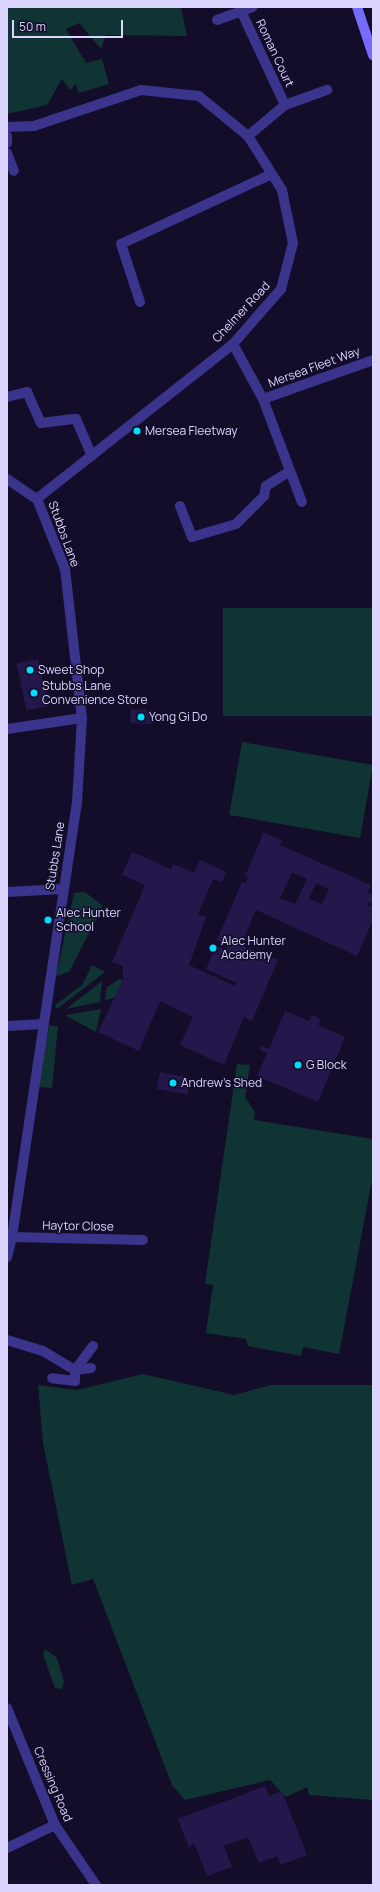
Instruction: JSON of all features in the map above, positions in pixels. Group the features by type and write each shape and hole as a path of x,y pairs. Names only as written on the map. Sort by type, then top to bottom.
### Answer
{"main road":[{"path":"357,7 373,55"}],"street":[{"path":"216,20 253,7"},
{"name":"Roman Court","path":"241,11 286,105"},
{"name":"Chelmer Road","path":"7,127 34,126 141,90 199,96 248,136 282,190 292,243 281,289 233,344 37,499"},
{"name":"Roman Court","path":"248,136 286,105 327,90"},
{"path":"7,136 7,143"},
{"path":"8,158 14,171"},
{"path":"140,302 121,244 272,174"},
{"name":"Mersea Fleet Way","path":"233,344 263,399 302,502"},
{"name":"Mersea Fleet Way","path":"263,399 373,360"},
{"path":"7,397 26,392 41,424 76,419 92,456"},
{"path":"180,506 192,538 236,524 264,496 266,486 290,471"},
{"name":"Stubbs Lane","path":"7,479 37,499 65,569 82,718 77,802 62,889 12,1238 7,1257"},
{"path":"7,729 82,718"},
{"path":"7,892 62,889"},
{"path":"7,1026 43,1024"},
{"name":"Haytor Close","path":"12,1238 143,1240"},
{"path":"7,1340 43,1351 75,1370 91,1368"},
{"path":"52,1378 75,1381 75,1370 93,1346"},
{"name":"Cressing Road","path":"7,1708 55,1826 96,1885"},
{"path":"7,1848 55,1826"}],"green space":[{"path":"7,7 181,7 187,36 106,35 101,49 79,23 66,29 86,63 102,59 109,84 78,93 76,84 70,90 62,79 47,105 7,114"},
{"path":"223,608 373,608 373,716 223,716"},
{"path":"242,742 373,765 360,838 229,815"},
{"path":"85,892 103,906 69,972 56,976 74,893"},
{"path":"92,965 105,972 57,1009 55,1005 82,985"},
{"path":"120,979 123,980 115,998 105,1000 107,987"},
{"path":"102,981 100,1002 66,1009"},
{"path":"101,1009 96,1032 65,1015"},
{"path":"49,1025 58,1026 52,1088 38,1087"},
{"path":"237,1064 250,1065 245,1097 255,1112 254,1120 373,1139 373,1175 339,1354 303,1347 301,1356 248,1346 246,1339 206,1333 213,1285 205,1284"},
{"path":"143,1374 234,1395 271,1385 373,1385 373,1800 309,1795 307,1787 286,1797 270,1780 185,1800 172,1785 93,1579 72,1585 43,1443 38,1385 77,1390"},
{"path":"45,1649 57,1658 64,1682 62,1689 55,1688 43,1655"}],"building":[{"name":"Stubbs Lane Convenience Store","path":"38,659 48,706 26,711 16,664"},
{"name":"Yong Gi Do","path":"131,709 153,710 152,724 130,723"},
{"path":"264,832 282,841 280,845 371,885 368,892 373,895 373,904 369,902 368,905 373,908 373,920 357,956 256,910 241,945 278,960 252,1021 244,1017 224,1065 180,1045 193,1017 160,1001 139,1051 98,1032 123,980 123,966 112,962 145,885 122,875 132,852 171,869 173,864 194,873 200,860 226,872 222,882 213,879 198,914 206,917 189,965 235,986 236,983 206,969 216,946 225,950 228,945 217,940 242,882 246,883 248,877 245,876","holes":["292,872 307,879 295,904 280,898","316,883 329,889 322,904 309,899"]},
{"name":"G Block","path":"285,1011 309,1021 312,1015 321,1019 318,1025 345,1037 318,1102 257,1076 267,1053 260,1050 262,1046 269,1049"},
{"name":"Andrew's Shed","path":"160,1072 190,1078 187,1095 157,1089"},
{"path":"265,1786 269,1796 282,1791 307,1855 281,1865 277,1856 259,1863 248,1837 224,1846 232,1867 207,1876 194,1843 189,1848 178,1819"}],"place":[{"name":"Mersea Fleetway","path":"137,431"},
{"name":"Sweet Shop","path":"30,670"},
{"name":"Stubbs Lane Convenience Store","path":"34,693"},
{"name":"Yong Gi Do","path":"141,717"},
{"name":"Alec Hunter School","path":"48,920"},
{"name":"Alec Hunter Academy","path":"213,948"},
{"name":"G Block","path":"298,1065"},
{"name":"Andrew's Shed","path":"173,1083"}]}
